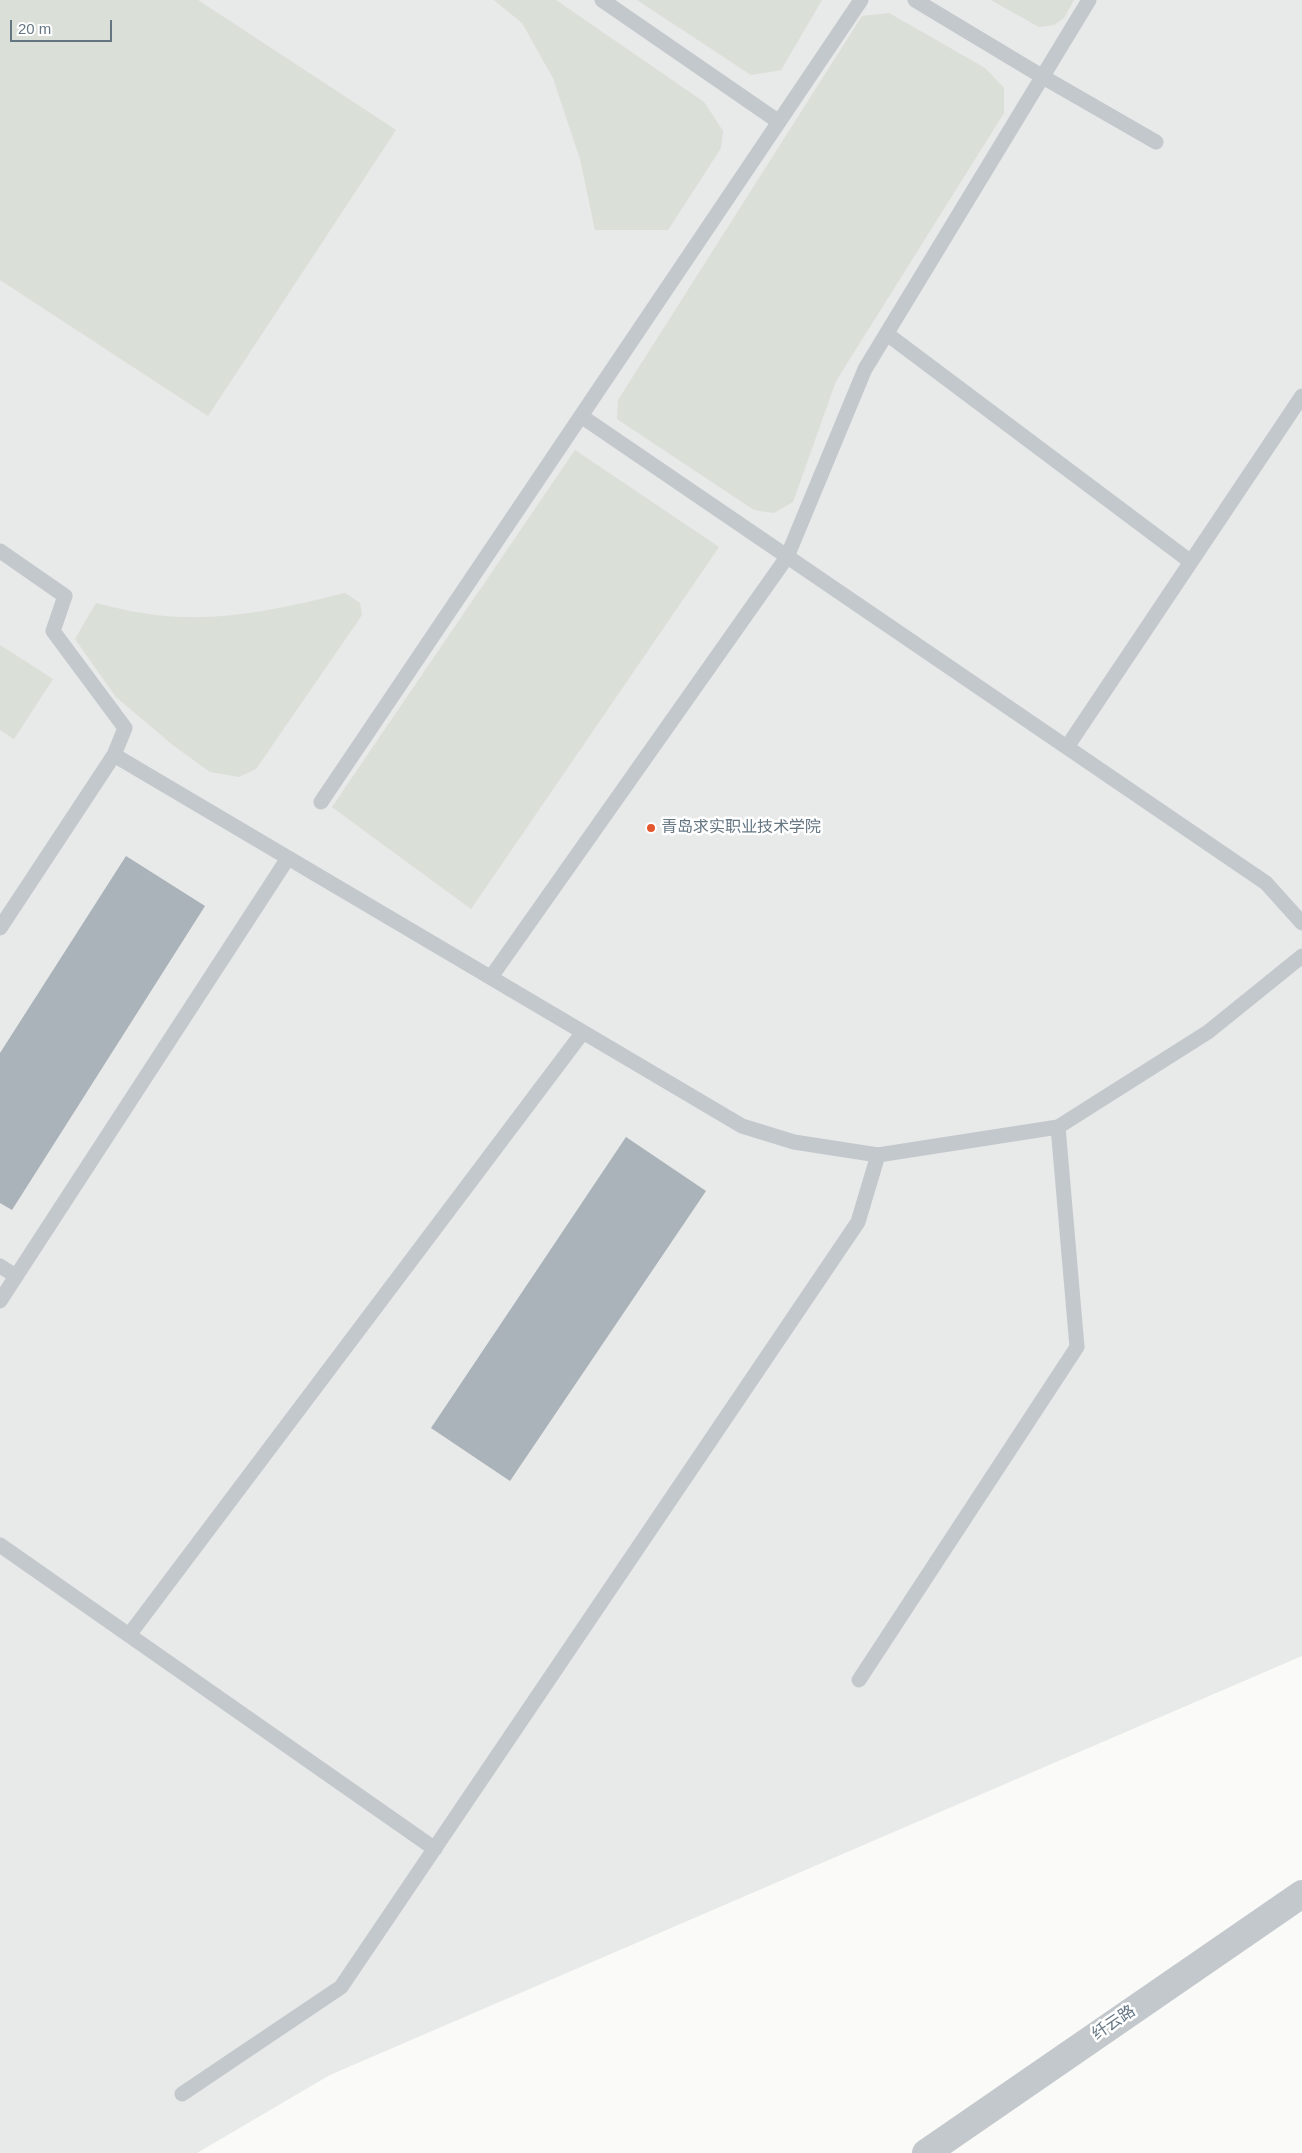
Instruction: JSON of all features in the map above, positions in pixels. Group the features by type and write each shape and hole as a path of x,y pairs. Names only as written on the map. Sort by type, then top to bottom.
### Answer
{"street":[{"name":"纤云路","path":"926,2153 1302,1894"}],"lane":[{"path":"602,0 780,122"},
{"path":"321,802 861,0"},
{"path":"915,0 1156,142"},
{"path":"491,977 787,557 865,370 1090,0"},
{"path":"887,334 1190,562"},
{"path":"1066,747 1302,396"},
{"path":"581,416 1266,883 1302,923"},
{"path":"0,551 65,596 53,631 125,728 114,755 0,928"},
{"path":"114,755 742,1126 794,1142 878,1155 1058,1127 1208,1032 1302,956"},
{"path":"0,1301 288,858"},
{"path":"129,1636 583,1032"},
{"path":"858,1680 1077,1347 1058,1127"},
{"path":"182,2094 341,1988 858,1222 878,1155"},
{"path":"0,1266 16,1276"},
{"path":"0,1545 435,1849"}],"shaded area":[{"name":"青岛求实职业技术学院","path":"0,0 1302,0 1302,1656 330,2075 197,2153 0,2153"},
{"path":"0,0 198,0 396,130 208,416 0,280"},
{"path":"494,0 556,0 704,102 723,131 721,148 668,230 595,230 580,159 553,78 522,23"},
{"path":"637,0 822,0 781,70 751,75"},
{"path":"991,0 1074,0 1064,18 1054,25 1039,27"},
{"path":"889,13 985,68 1004,88 1004,113 836,381 793,502 774,513 754,510 617,419 618,400 862,16"},
{"path":"575,450 719,547 471,909 332,807"},
{"path":"345,593 360,603 362,615 256,769 239,777 210,772 174,746 116,697 75,639 96,603 142,613 174,617 223,616 272,609"},
{"path":"0,645 53,679 14,739 0,730"}],"building":[{"path":"126,856 205,906 12,1210 0,1203 0,1053"},
{"path":"626,1137 706,1191 510,1481 431,1428"}],"place":[{"name":"青岛求实职业技术学院","path":"651,828"}]}
